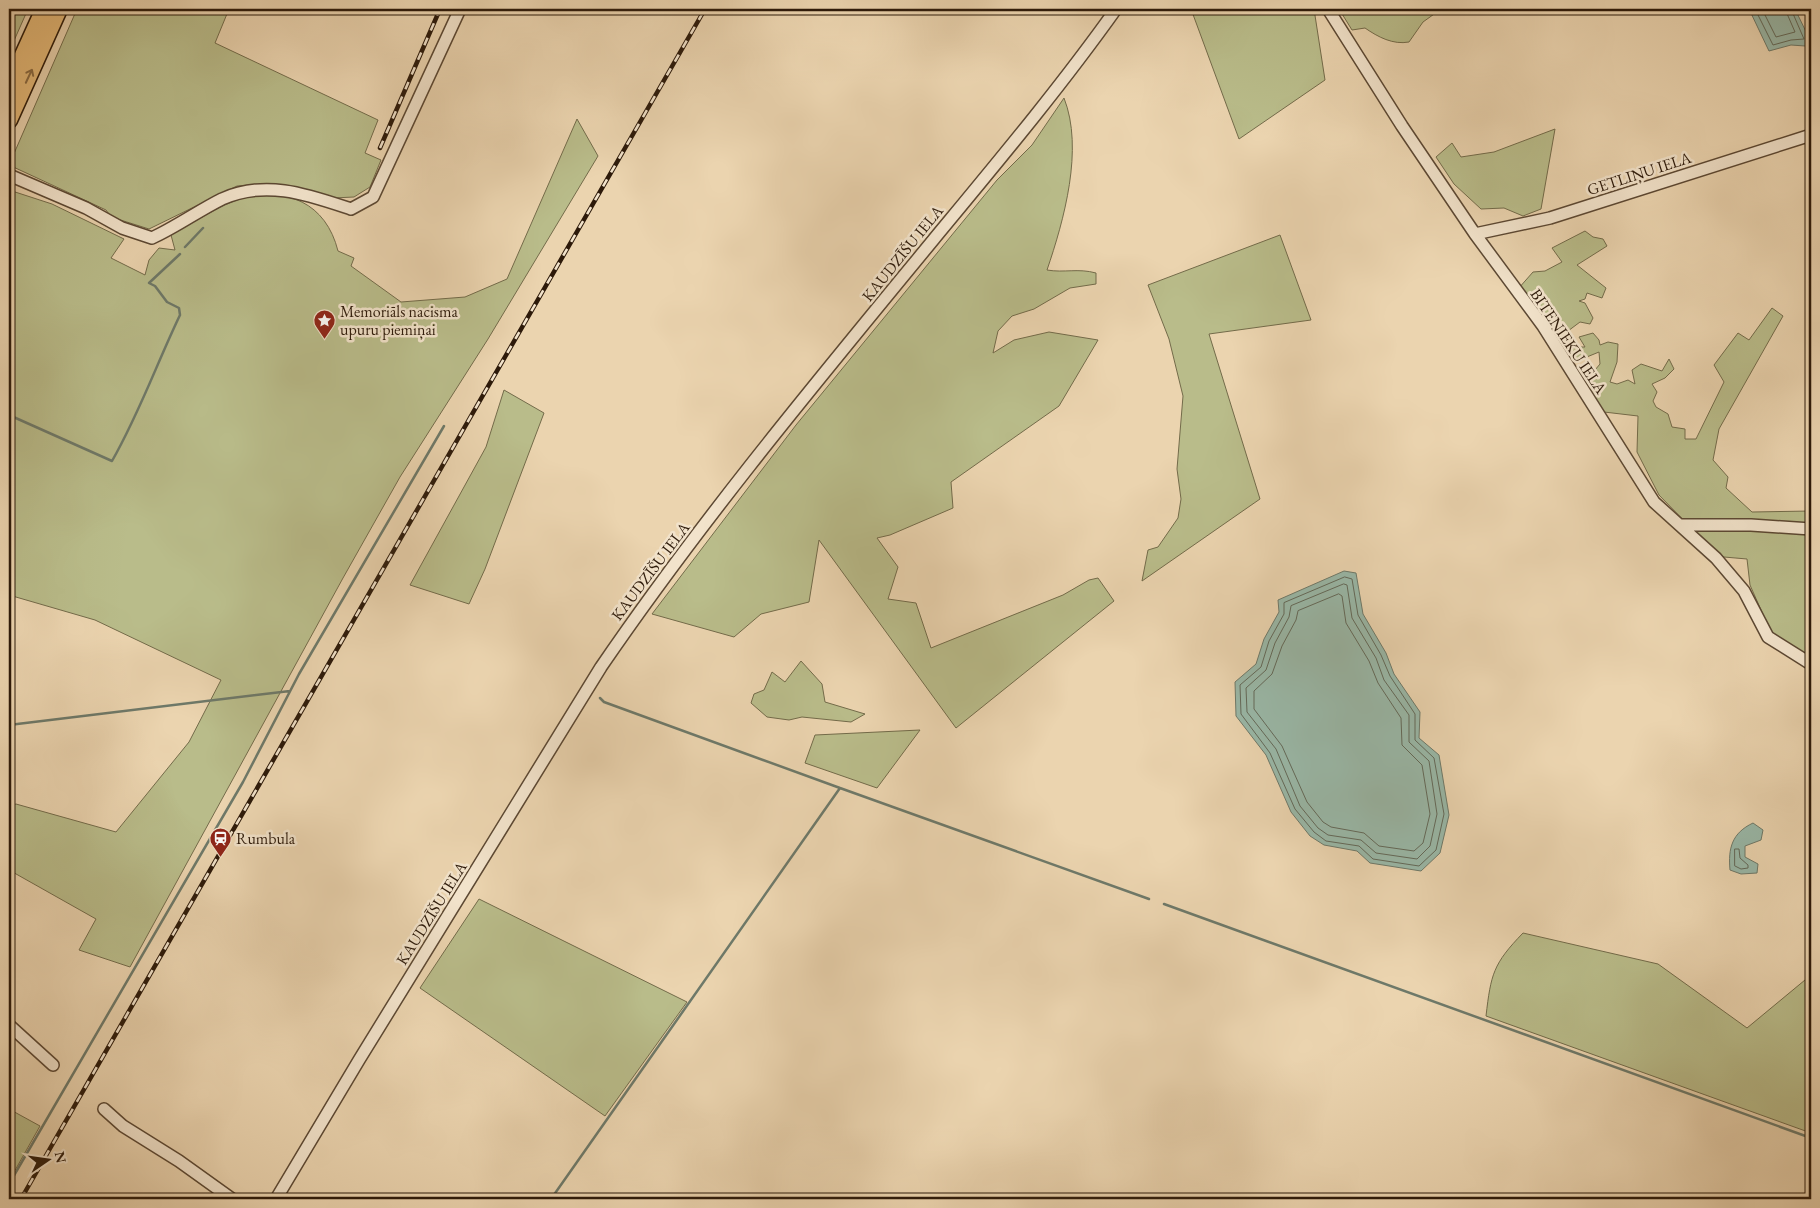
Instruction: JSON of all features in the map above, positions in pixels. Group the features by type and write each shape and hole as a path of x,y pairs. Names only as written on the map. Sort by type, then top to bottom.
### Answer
{"highway":[{"path":"9,86 44,9"},
{"path":"9,120 60,9"}],"street":[{"path":"9,176 86,208 122,228 152,238 223,199 255,189 288,190 351,209 373,197 460,9"},
{"name":"KAUDZĪŠU IELA","path":"276,1199 359,1060 596,675 634,619 754,460 968,198 1116,9"},
{"name":"BITENIEKU IELA","path":"1328,9 1402,126 1475,234 1542,326 1654,502 1716,558 1744,591 1768,637 1811,664"},
{"name":"GETLIŅU IELA","path":"1475,234 1550,218 1811,135"},
{"path":"1680,525 1751,525 1811,529"},
{"path":"9,1025 53,1065"},
{"path":"104,1109 123,1126 179,1161 232,1199"}],"green space":[{"path":"9,9 28,9 9,52"},
{"path":"77,9 229,9 215,43 378,120 365,153 381,160 370,187 354,197 333,198 267,184 237,186 149,229 111,217 106,210 9,165"},
{"path":"1191,9 1314,9 1325,80 1239,139"},
{"path":"1339,9 1436,9 1437,12 1423,22 1409,42 1403,43 1386,40 1365,28 1352,30"},
{"path":"1064,98 1070,118 1072,162 1060,229 1047,270 1096,273 1096,284 1070,288 1034,309 1012,316 998,331 993,353 1014,340 1049,332 1098,340 1059,406 951,482 953,508 890,535 877,538 898,567 888,599 916,603 931,648 1063,595 1089,580 1098,578 1114,601 956,728 819,540 809,602 761,614 734,637 652,614 796,425 997,180 1032,145"},
{"path":"577,119 598,156 488,339 400,477 130,967 79,950 96,919 9,870 9,806 16,804 116,832 189,742 221,680 95,620 9,595 9,190 52,204 124,239 111,258 145,275 149,260 159,248 175,250 171,235 215,210 240,199 273,195 288,197 302,202 314,210 332,234 338,251 354,258 351,266 401,302 465,297 507,279"},
{"path":"1555,129 1541,209 1523,216 1504,208 1481,209 1454,184 1436,157 1452,143 1461,157 1494,152"},
{"path":"1585,231 1593,237 1603,239 1607,246 1577,265 1606,288 1602,298 1587,293 1585,299 1579,301 1585,303 1593,318 1590,324 1580,322 1568,331 1567,335 1559,337 1579,347 1585,347 1579,337 1593,333 1599,340 1600,345 1608,342 1618,344 1617,362 1610,382 1617,384 1628,380 1635,384 1632,370 1641,364 1662,371 1669,359 1674,369 1665,378 1652,384 1657,392 1653,401 1656,407 1668,414 1672,427 1685,429 1685,439 1696,439 1724,382 1714,365 1738,333 1749,340 1772,308 1783,316 1719,429 1713,460 1728,477 1726,488 1752,512 1811,511 1811,657 1772,635 1750,585 1747,559 1724,557 1700,537 1659,495 1637,452 1638,416 1604,412 1585,382 1600,364 1599,352 1577,361 1552,337 1518,289 1533,272 1545,271 1562,262 1552,248"},
{"path":"1280,235 1311,320 1209,334 1260,499 1142,581 1148,550 1158,547 1178,518 1181,499 1177,469 1183,396 1169,339 1148,285"},
{"path":"504,390 544,413 485,569 469,604 410,585 486,447"},
{"path":"801,661 822,684 825,702 865,714 851,722 802,717 789,720 767,717 751,703 754,694 764,690 772,672 785,682"},
{"path":"920,730 877,788 805,763 815,735"},
{"path":"479,899 687,1002 605,1116 420,988"},
{"path":"1523,933 1658,964 1747,1028 1811,975 1811,1133 1486,1016 1495,970 1505,953"},
{"path":"9,1109 40,1126 9,1181"}],"water":[{"path":"1749,9 1795,9 1810,40 1805,46 1791,45 1769,51"},
{"path":"1344,571 1356,573 1363,614 1386,653 1394,674 1420,712 1419,738 1439,755 1449,815 1440,853 1421,871 1370,863 1357,851 1324,845 1310,836 1291,812 1266,755 1236,716 1235,682 1256,664 1264,639 1279,612 1278,600"},
{"path":"1753,823 1763,830 1761,840 1745,846 1745,857 1758,864 1757,873 1741,874 1730,870 1731,848 1740,831"}],"waterway":[{"path":"185,247 203,228"},
{"path":"9,415 112,461 139,407 180,315 179,308 167,302 155,286 149,283 180,254"},
{"path":"9,1184 243,782 299,674 444,426"},
{"path":"9,725 290,691"},
{"path":"600,698 604,702 840,788"},
{"path":"551,1199 840,788 1149,899"},
{"path":"1164,904 1811,1138"}],"railway":[{"path":"380,148 440,9"},
{"path":"21,1199 705,9"}],"place":[{"name":"Memoriāls nacisma upuru piemiņai","path":"324,339"},
{"name":"Rumbula","path":"220,857"}]}
